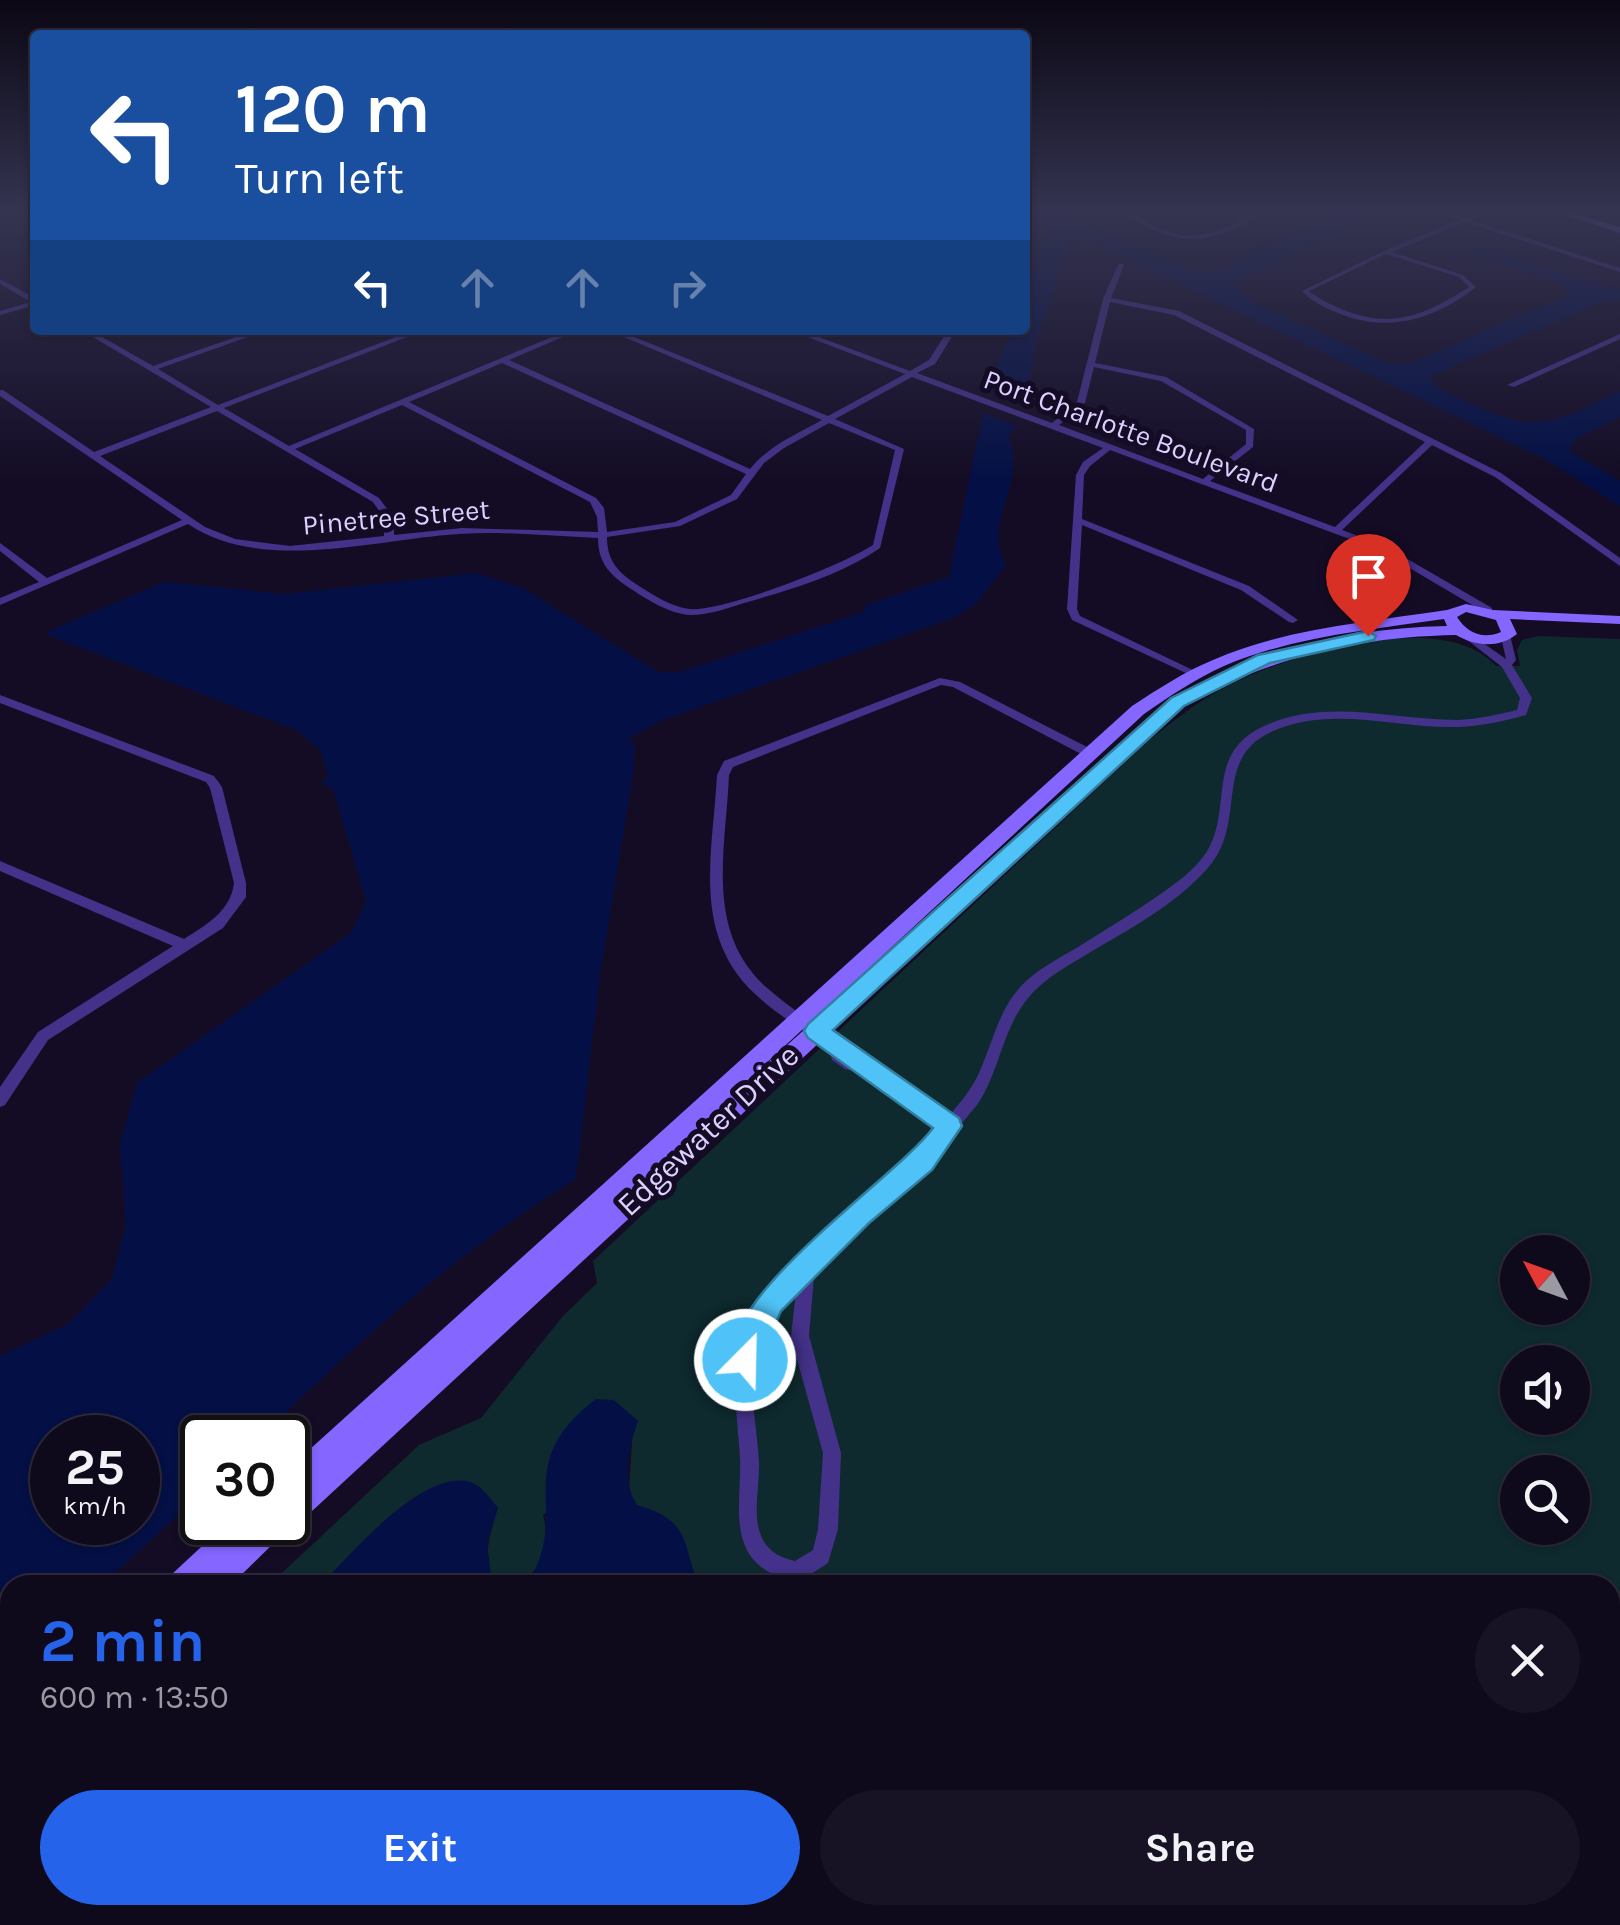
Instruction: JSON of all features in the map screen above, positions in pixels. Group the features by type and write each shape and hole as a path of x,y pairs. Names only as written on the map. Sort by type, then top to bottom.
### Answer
{"street":[{"path":"1053,426 1078,408 1107,300"},
{"path":"1111,300 1176,312 1508,480 1620,563"},
{"path":"1318,300 1365,322 1386,326 1403,323 1448,300"},
{"path":"0,314 30,304"},
{"path":"93,335 376,500 388,518 389,538"},
{"path":"152,369 249,335"},
{"path":"94,455 408,335"},
{"path":"289,449 562,335"},
{"path":"402,402 593,500 602,512 602,556 610,570 691,613 706,612 862,558 877,546 902,455 900,450 624,335"},
{"name":"Port Charlotte Boulevard","path":"806,335 1407,559 1446,589 1492,612"},
{"name":"Pinetree Street","path":"0,392 222,538 260,547 306,548 489,530 602,535 662,528 703,515 734,497 773,450 937,358 949,335"},
{"path":"1511,385 1620,336"},
{"path":"502,360 753,474"},
{"path":"1091,364 1163,379 1250,428 1250,445 1204,482"},
{"path":"1336,531 1431,441"},
{"path":"1109,447 1082,470 1076,618 1194,673"},
{"path":"0,602 190,520"},
{"path":"1077,520 1257,594 1292,620"},
{"path":"0,546 45,582"},
{"path":"807,1263 802,1341 832,1453 828,1530 821,1556 798,1571 774,1568 755,1551 747,1509 752,1446 740,1392 748,1345 771,1301 807,1263 923,1162 975,1096 1004,1014 1015,999 1040,976 1207,862 1227,820 1229,766 1254,735 1296,717 1319,714 1459,726 1522,712 1526,698 1506,665 1458,623 1446,589"},
{"path":"1458,623 1492,612 1620,620"},
{"path":"1492,612 1508,633 1511,660 1506,665"},
{"path":"1458,623 1508,633 1620,631"},
{"name":"Edgewater Drive","path":"310,1467 797,1017 1138,710 1194,673 1236,654 1306,633 1458,623"},
{"name":"Edgewater Drive","path":"310,1494 1178,702 1264,659 1337,640 1458,623"},
{"path":"950,1126 856,1064 850,1065 837,1056 836,1048 741,970 720,927 724,775 728,764 940,681 956,684 1089,753"},
{"path":"1,700 198,772 216,788 240,883 240,897 218,924 43,1036 1,1096"},
{"path":"0,866 185,945"},
{"path":"745,1360 802,1341"},
{"path":"192,1575 224,1545"},
{"path":"221,1575 253,1545"}],"green space":[{"path":"1539,636 1620,639 1620,1575 658,1575 629,1492 632,1442 543,1515 545,1543 537,1567 530,1575 491,1575 488,1550 498,1507 429,1489 389,1517 331,1575 280,1575 419,1445 481,1418 563,1316 597,1283 593,1261 1174,721 1249,676 1321,651 1362,643 1402,638 1439,640 1471,648 1496,666 1520,666 1517,650 1522,640"}],"shaded area":[{"path":"1030,300 1050,300 1037,338 1028,388 1017,398 994,391 989,383 1011,335 1030,335"},
{"path":"1213,300 1250,300 1383,361 1406,365 1556,300 1620,300 1604,301 1433,375 1431,381 1450,394 1495,414 1532,422 1563,417 1620,391 1620,417 1576,439 1570,451 1620,481 1620,506 1543,458"},
{"path":"983,413 1016,425 1008,437 1014,463 999,530 998,543 1005,566 976,604 953,618 660,721 628,739 634,743 634,767 600,975 576,1179 450,1267 284,1415 180,1415 180,1513 160,1532 160,1415 30,1415 30,1545 145,1545 113,1575 0,1575 0,1356 68,1324 112,1279 126,1224 120,1144 137,1083 352,932 366,901 333,789 322,784 328,775 320,750 296,730 48,635 49,631 164,582 285,594 477,573 524,589 658,672 677,673 864,612 866,605 949,577"},
{"path":"596,1399 614,1400 638,1421 628,1464 632,1496 637,1505 674,1524 681,1533 695,1575 530,1575 546,1527 548,1465 555,1444 570,1422"},
{"path":"451,1481 474,1484 498,1508 487,1543 491,1575 331,1575 389,1517 431,1488"}],"route":[{"path":"745,1360 748,1345 771,1301 860,1214 923,1162 950,1126 856,1064 856,1058 816,1031 1178,702 1264,659 1368,636"}]}
